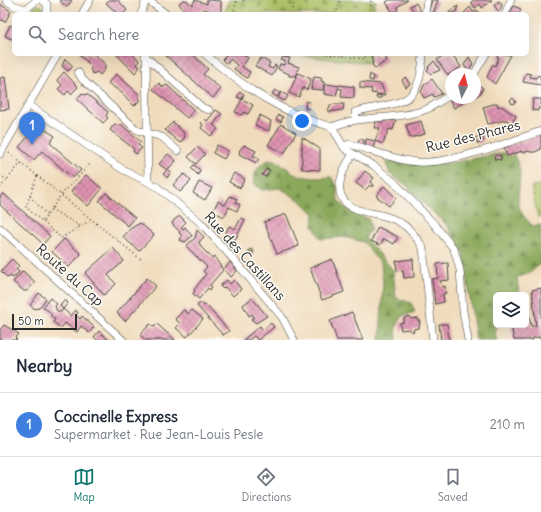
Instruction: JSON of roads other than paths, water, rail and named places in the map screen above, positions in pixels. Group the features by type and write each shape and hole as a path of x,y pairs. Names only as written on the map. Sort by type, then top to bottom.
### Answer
{"street":[{"path":"6,0 26,12 37,0"},
{"path":"42,0 46,4 47,12"},
{"path":"83,12 90,0"},
{"path":"142,12 147,0 163,12"},
{"path":"425,12 427,0"},
{"path":"506,12 511,0"},
{"path":"0,154 57,56"},
{"path":"145,56 148,182"},
{"path":"146,56 203,108 209,110"},
{"path":"207,56 234,79 288,112 309,121 332,126 356,119 402,114 426,109 445,98"},
{"path":"356,119 355,112 388,106 403,101 412,94 419,84 423,56"},
{"path":"478,68 485,56"},
{"path":"78,72 82,80 138,130 162,137 178,151"},
{"name":"Rue des Castillans","path":"28,105 122,169 156,186 201,223 282,317 294,340"},
{"path":"332,126 343,146 353,154 373,165 394,182 434,224 454,249 460,270 463,311 468,340"},
{"name":"Rue des Phares","path":"343,146 350,144 402,160 419,162 440,160 486,149 541,131"},
{"path":"353,154 341,177 339,185 340,194 346,204 354,208 394,219 408,229 420,243 423,248 433,340"},
{"name":"Route du Cap","path":"0,228 123,340"}],"place":[{"name":"Coccinelle Express","path":"32,145"}]}
